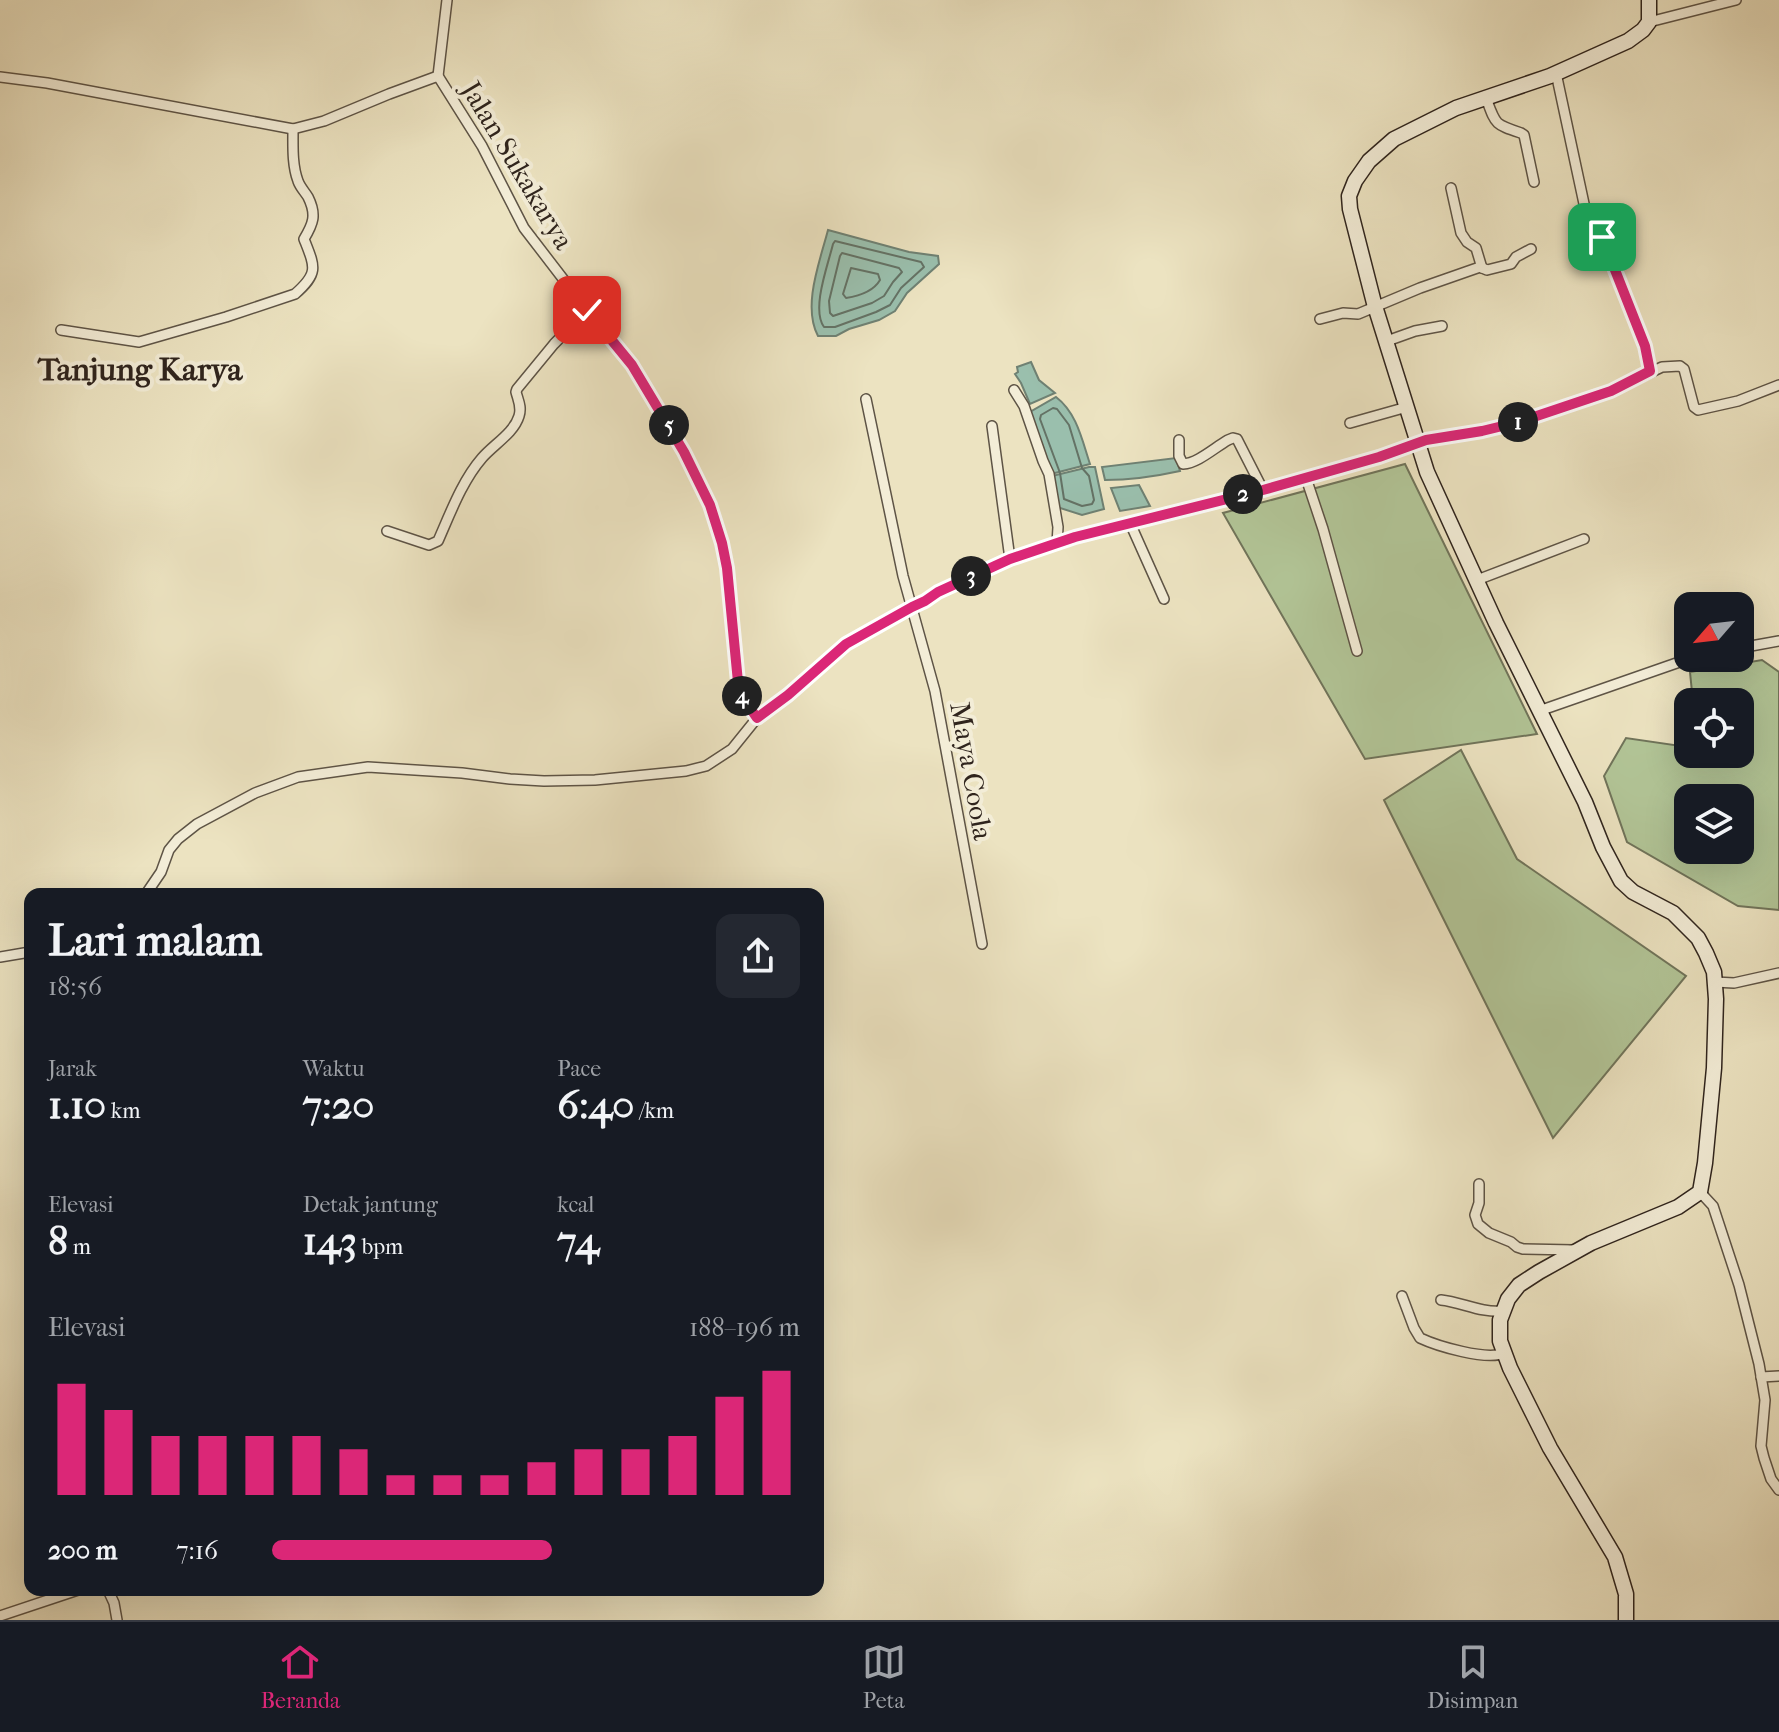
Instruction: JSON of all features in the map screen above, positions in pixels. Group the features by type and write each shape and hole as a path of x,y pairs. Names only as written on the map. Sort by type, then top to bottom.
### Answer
{"main road":[{"path":"1626,1620 1626,1594 1615,1557 1550,1448 1504,1353 1499,1328 1502,1311 1519,1285 1577,1251 1678,1207 1700,1192 1714,1068 1715,982 1710,962 1698,938 1673,913 1633,892 1621,881 1496,623 1427,472 1376,306 1353,223 1349,196 1369,161 1394,139 1456,108 1556,73 1628,41 1649,22 1649,0"}],"street":[{"path":"438,76 447,0"},
{"path":"1649,22 1736,0"},
{"path":"1556,73 1586,213 1600,231 1645,346 1650,371"},
{"name":"Jalan Sukakarya","path":"0,77 293,129 324,121 438,76 482,146 524,228 626,356 689,460 710,505 722,543 738,682 741,695 757,718"},
{"path":"1486,98 1498,125 1524,135 1534,182"},
{"path":"61,330 139,342 295,294 314,269 304,239 314,218 297,179 293,129"},
{"path":"1451,188 1461,233 1476,248 1482,268"},
{"path":"1320,319 1343,313 1358,314 1457,275 1511,264 1516,257 1531,249"},
{"path":"387,531 429,545 438,541 481,459 516,422 520,410 517,389 587,310"},
{"path":"1387,341 1442,326"},
{"path":"150,888 161,872 169,850 185,832 205,818 255,793 298,777 368,767 544,781 595,780 686,771 706,766 732,749 757,718 846,644 957,582 1010,559 1075,537 1263,490 1379,457 1426,440 1519,422 1611,391 1662,367 1680,366 1684,369 1694,407 1698,410 1738,401 1779,385"},
{"path":"1014,390 1024,406 1049,474 1058,527 1057,544"},
{"name":"Maya Coola","path":"866,399 889,512 935,691 982,944"},
{"path":"1350,423 1407,407"},
{"path":"992,426 1010,559"},
{"path":"1179,440 1179,456 1185,464 1235,438 1263,490"},
{"path":"1306,478 1357,651"},
{"path":"1130,523 1164,599"},
{"path":"1477,580 1584,539"},
{"path":"1754,645 1779,641"},
{"path":"1539,711 1674,664"},
{"path":"0,957 24,953"},
{"path":"1715,982 1734,983 1779,973"},
{"path":"1479,1184 1479,1203 1475,1215 1478,1224 1489,1233 1523,1249 1577,1251"},
{"path":"1700,1192 1713,1206 1739,1285 1765,1400 1761,1446 1771,1479 1779,1490"},
{"path":"1402,1296 1420,1338 1466,1352 1494,1356 1504,1353"},
{"path":"1441,1300 1502,1311"},
{"path":"1761,1377 1779,1376"},
{"path":"0,1616 60,1596"},
{"path":"111,1596 117,1620"}],"shaded area":[{"path":"1405,464 1537,734 1365,759 1223,513"},
{"path":"1762,660 1779,672 1779,910 1738,906 1627,842 1604,776 1626,738 1674,745 1674,768 1754,768 1754,688 1692,688 1690,672 1754,672 1754,661"},
{"path":"1461,750 1517,859 1686,976 1553,1138 1384,800"}],"water":[{"path":"828,230 909,252 938,256 939,264 907,293 895,311 836,336 818,336 812,297"},
{"path":"1031,362 1039,380 1055,393 1030,404 1015,374 1017,367"},
{"path":"1056,397 1074,419 1090,464 1051,474 1030,412"},
{"path":"1176,458 1180,471 1142,478 1105,480 1102,467"},
{"path":"1095,467 1104,509 1082,515 1057,507 1052,476"},
{"path":"1139,485 1150,506 1120,511 1111,488"}],"district":[{"name":"Tanjung Karya","path":"140,369"}],"route":[{"path":"587,310 619,347 660,409 710,505 727,568 738,682 741,695 757,718 846,644 938,592 1010,559 1075,537 1379,457 1426,440 1519,422 1611,391 1650,371 1645,346 1602,237"}]}
